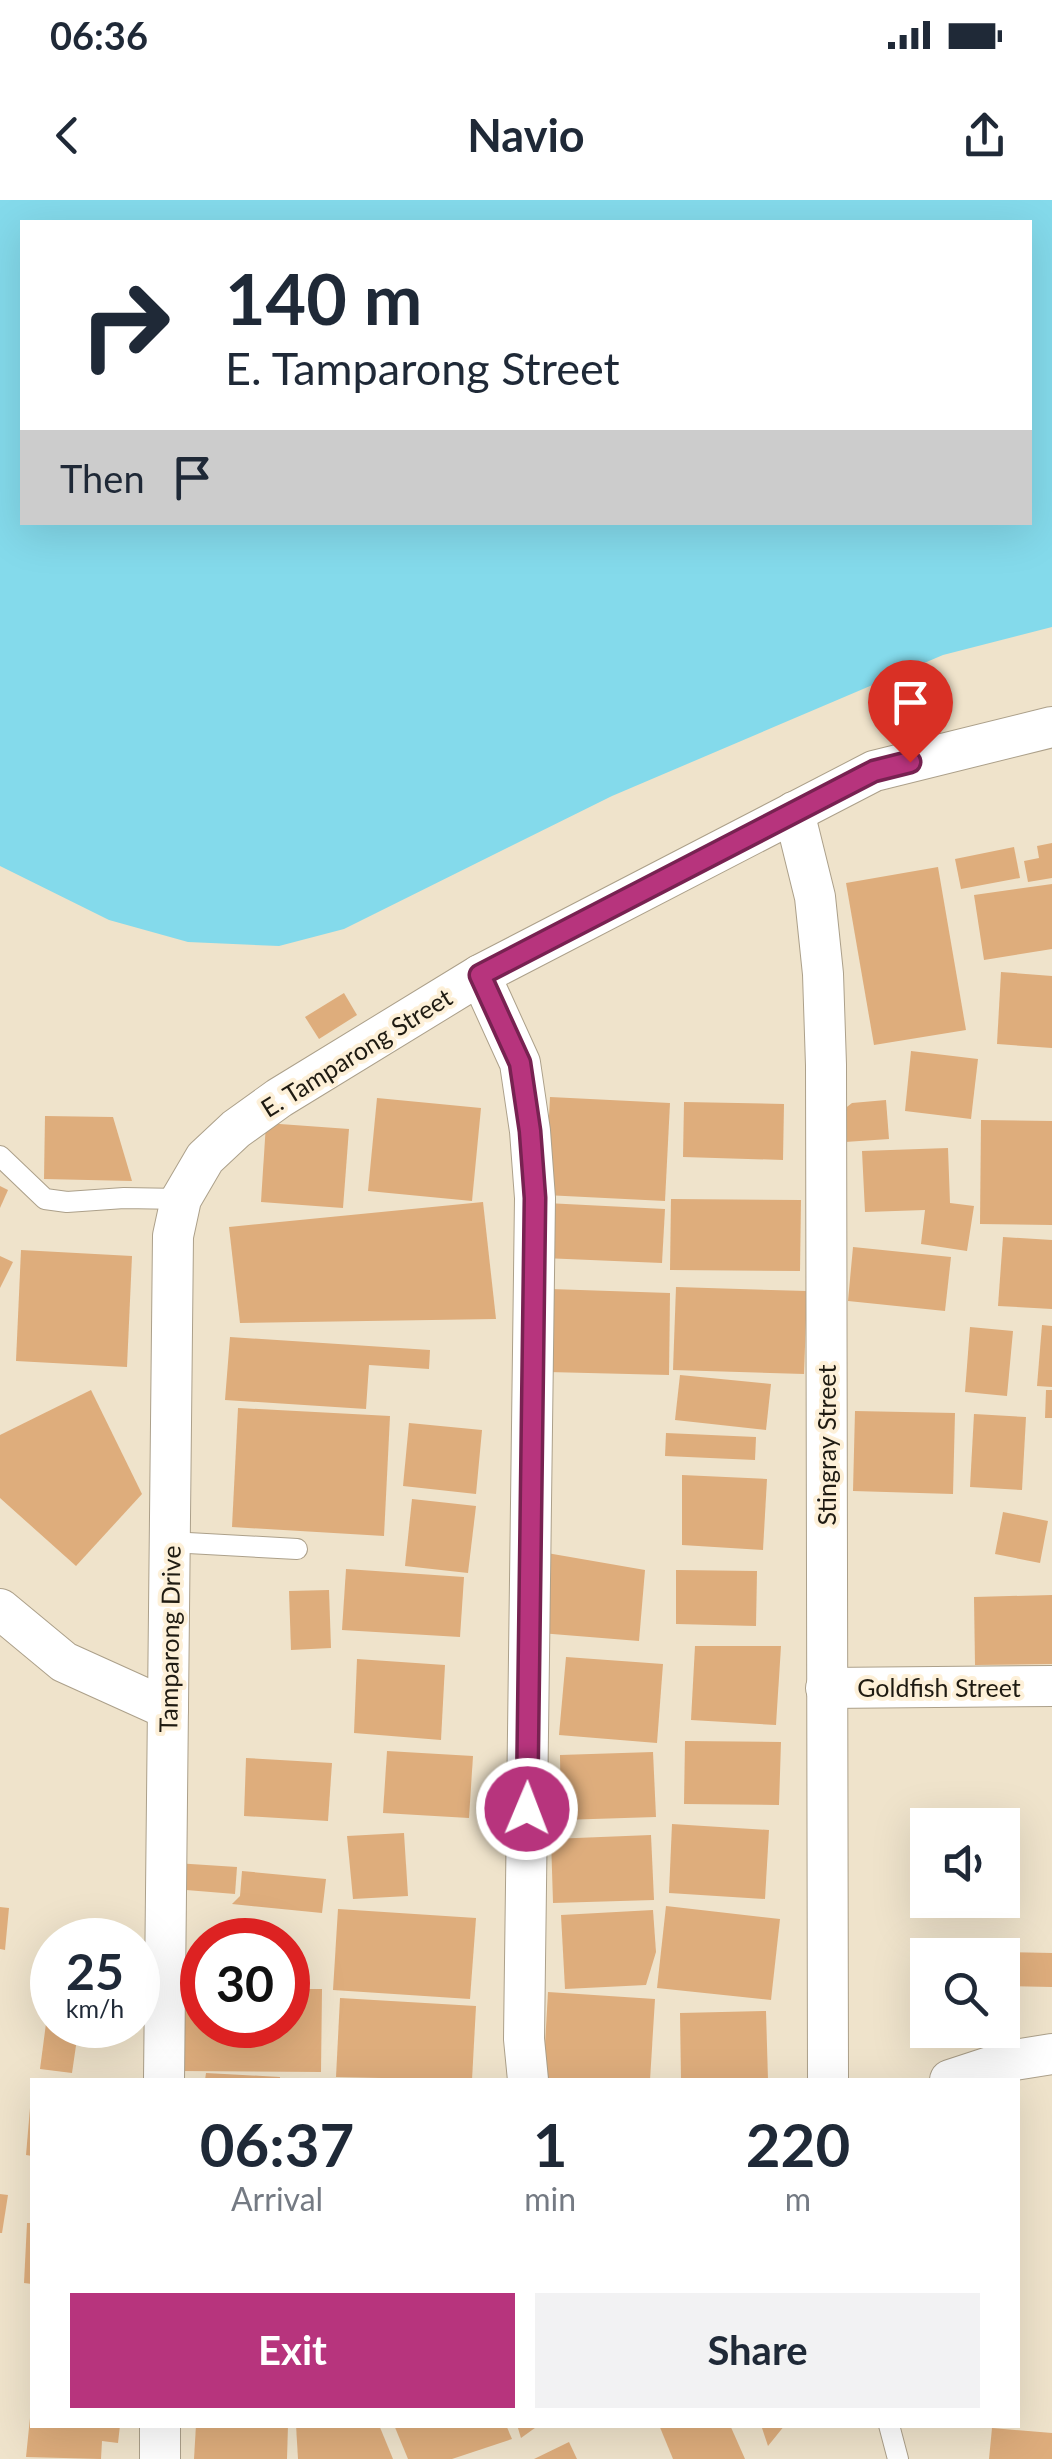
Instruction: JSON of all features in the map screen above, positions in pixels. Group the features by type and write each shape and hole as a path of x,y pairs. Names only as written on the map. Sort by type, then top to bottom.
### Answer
{"street":[{"name":"E. Tamparong Street","path":"180,1199 205,1158 236,1128 480,975 874,771 1052,727"},
{"name":"Stingray Street","path":"794,812 815,897 826,1065 828,2078"},
{"path":"480,975 520,1063 535,1198 524,2038 528,2078"},
{"name":"Tamparong Drive","path":"164,2078 173,1236 180,1199"},
{"path":"0,1609 64,1662 168,1709"},
{"name":"Goldfish Street","path":"826,1688 1052,1686"},
{"path":"956,2078 1008,2061 1052,2054"},
{"path":"160,2428 160,2459"}],"lane":[{"path":"0,1156 46,1199 180,1199"},
{"path":"170,1542 297,1550"},
{"path":"890,2428 898,2459"}],"water":[{"path":"0,200 1052,200 1052,627 943,655 612,796 344,929 279,946 188,942 109,920 0,866"}],"building":[{"path":"1052,843 1052,878 1028,882 1024,861 1039,858 1037,846"},
{"path":"1014,847 1020,878 961,889 955,859"},
{"path":"938,867 966,1030 874,1045 846,883"},
{"path":"1052,884 1052,949 984,960 974,895"},
{"path":"1001,972 1052,976 1052,1048 997,1044"},
{"path":"344,993 357,1015 319,1039 305,1017"},
{"path":"911,1051 978,1059 971,1119 905,1111"},
{"path":"550,1097 670,1103 665,1201 545,1195"},
{"path":"377,1098 481,1108 472,1201 368,1191"},
{"path":"886,1100 889,1139 845,1142 843,1110 852,1103"},
{"path":"684,1102 784,1104 783,1160 683,1157"},
{"path":"45,1116 113,1117 132,1181 44,1179"},
{"path":"981,1120 1052,1121 1052,1225 980,1224"},
{"path":"266,1123 349,1129 343,1208 261,1202"},
{"path":"948,1148 950,1203 974,1206 967,1251 921,1244 925,1210 865,1212 862,1151"},
{"path":"0,1186 8,1190 0,1208"},
{"path":"671,1199 801,1200 800,1271 670,1270"},
{"path":"483,1202 496,1319 240,1323 229,1227"},
{"path":"546,1203 665,1209 662,1263 543,1258"},
{"path":"1003,1237 1052,1240 1052,1309 998,1306"},
{"path":"853,1247 951,1257 945,1311 848,1301"},
{"path":"21,1250 132,1256 127,1367 16,1361"},
{"path":"0,1256 13,1262 0,1288"},
{"path":"676,1287 807,1291 804,1374 673,1370"},
{"path":"550,1289 670,1293 669,1375 548,1372"},
{"path":"1042,1325 1052,1326 1052,1387 1037,1386"},
{"path":"970,1327 1013,1331 1007,1396 965,1392"},
{"path":"230,1337 430,1350 429,1369 369,1365 366,1409 225,1400"},
{"path":"680,1375 771,1384 766,1430 675,1420"},
{"path":"91,1390 142,1494 76,1566 0,1498 0,1435"},
{"path":"1046,1390 1052,1390 1052,1418 1045,1418"},
{"path":"238,1408 390,1416 384,1536 232,1527"},
{"path":"855,1411 955,1413 953,1494 853,1491"},
{"path":"974,1414 1026,1417 1022,1490 970,1487"},
{"path":"409,1423 482,1430 476,1494 403,1486"},
{"path":"666,1433 756,1437 755,1460 665,1456"},
{"path":"682,1475 767,1479 763,1550 682,1545"},
{"path":"412,1499 476,1506 468,1573 405,1566"},
{"path":"1003,1512 1048,1521 1040,1563 995,1554"},
{"path":"547,1553 645,1570 639,1641 540,1633"},
{"path":"346,1569 464,1577 460,1637 342,1630"},
{"path":"676,1570 757,1571 756,1626 676,1624"},
{"path":"329,1590 331,1648 291,1650 289,1591"},
{"path":"1052,1595 1052,1664 975,1665 974,1597"},
{"path":"695,1646 781,1646 776,1725 691,1720"},
{"path":"566,1657 663,1664 657,1743 559,1735"},
{"path":"357,1659 445,1665 441,1740 354,1733"},
{"path":"685,1741 781,1742 779,1805 684,1804"},
{"path":"387,1751 473,1756 469,1818 383,1813"},
{"path":"653,1752 656,1817 561,1820 560,1755"},
{"path":"246,1758 332,1763 328,1821 244,1816"},
{"path":"672,1824 769,1830 765,1899 669,1893"},
{"path":"404,1833 408,1896 353,1899 347,1836"},
{"path":"651,1835 654,1900 553,1903 551,1839"},
{"path":"175,1863 237,1867 235,1894 174,1889"},
{"path":"242,1871 326,1879 322,1913 232,1904 240,1896"},
{"path":"666,1906 780,1919 771,2000 657,1988"},
{"path":"0,1907 9,1908 5,1950 0,1949"},
{"path":"338,1909 476,1918 470,1999 333,1990"},
{"path":"653,1910 656,1952 646,1985 565,1989 561,1915"},
{"path":"1020,1952 1052,1953 1052,1987 1020,1986"},
{"path":"310,1989 322,1989 321,2072 181,2071 181,2048 310,2048"},
{"path":"548,1992 655,1999 650,2078 543,2078"},
{"path":"340,1998 476,2006 472,2078 336,2077"},
{"path":"766,2011 768,2078 681,2078 680,2013"},
{"path":"43,2048 76,2048 72,2073 40,2069"},
{"path":"206,2073 280,2077 280,2078 205,2078"},
{"path":"30,2108 30,2156 26,2155"},
{"path":"0,2194 8,2195 2,2233 0,2233"},
{"path":"27,2223 30,2223 30,2284 24,2283"},
{"path":"30,2418 30,2428 120,2428 118,2443 102,2441 101,2459 26,2457"},
{"path":"196,2428 288,2428 287,2459 194,2459"},
{"path":"296,2428 380,2428 393,2459 298,2459"},
{"path":"395,2428 507,2428 512,2439 452,2459 408,2459"},
{"path":"518,2428 535,2428 521,2438"},
{"path":"660,2428 731,2428 745,2459 673,2459"},
{"path":"762,2428 783,2428 768,2446"},
{"path":"992,2428 1052,2433 1052,2459 989,2459"},
{"path":"569,2442 577,2459 534,2459"}],"route":[{"path":"527,1809 535,1198 520,1063 480,975 874,771 910,762"}]}
